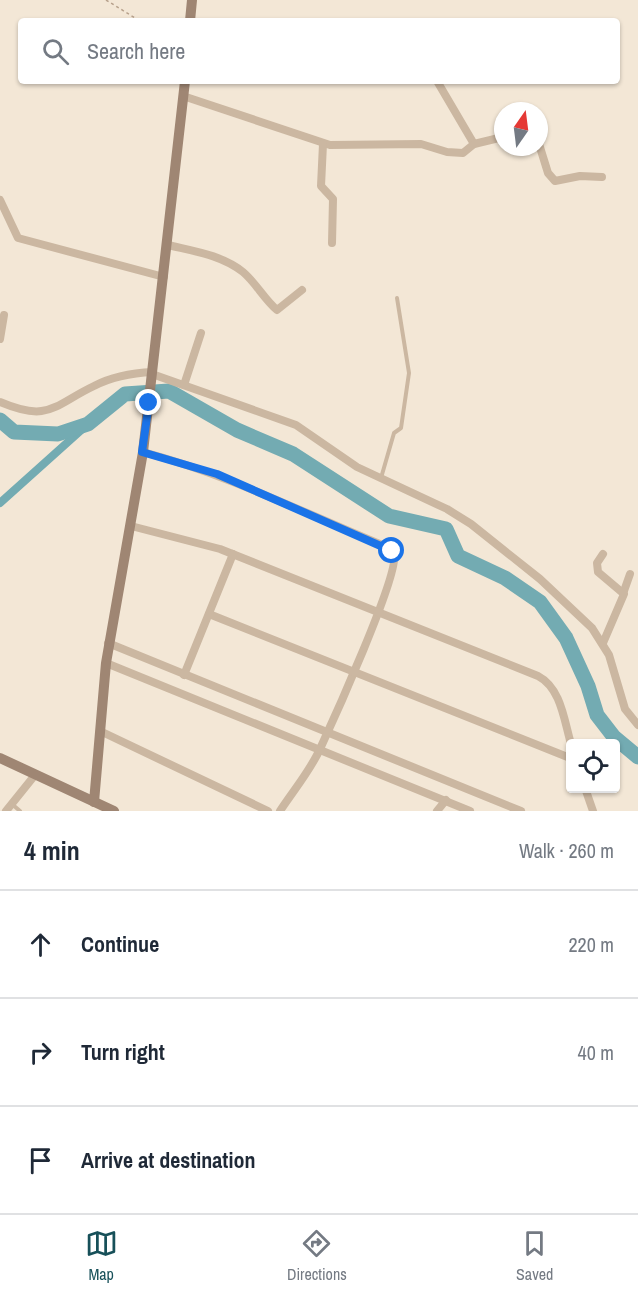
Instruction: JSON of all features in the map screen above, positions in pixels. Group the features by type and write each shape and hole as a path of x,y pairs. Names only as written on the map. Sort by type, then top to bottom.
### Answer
{"street":[{"path":"190,18 192,0"},
{"path":"94,802 108,643 131,526 149,403 185,84"},
{"path":"439,84 474,144"},
{"path":"183,96 237,112 323,144 360,146 421,144 459,153 466,152 474,144 494,139"},
{"path":"323,144 321,186 333,199 332,243"},
{"path":"543,156 548,173 555,181 583,176 602,177"},
{"path":"0,200 18,238 164,277"},
{"path":"168,245 195,251 231,264 243,273 277,310 302,290"},
{"path":"0,339 4,315"},
{"path":"184,385 201,333"},
{"path":"0,402 27,410 52,409 112,378 152,374 296,425 344,458 380,479 447,509 480,530 565,601 603,643 614,668 625,709 638,725"},
{"path":"142,452 217,474 392,551 395,561 378,613 327,733 319,751 280,811"},
{"path":"131,526 233,554 544,679 555,692 569,739"},
{"path":"184,675 233,554"},
{"path":"603,554 597,563 598,572 624,591"},
{"path":"603,643 630,574"},
{"path":"209,614 352,673 566,756"},
{"path":"108,643 521,811"},
{"path":"106,663 470,811"},
{"path":"100,731 268,811"},
{"path":"0,758 114,811"},
{"path":"9,808 35,775"},
{"path":"586,793 593,811"},
{"path":"437,811 446,800"}],"lane":[{"path":"380,479 394,433 400,428 409,373 397,298"},
{"path":"9,808 20,811"}],"path":[{"path":"106,0 135,18"}],"waterway":[{"path":"0,420 14,432 58,434 88,424 125,394 169,391 237,430 293,454 389,516 446,529 458,556 505,578 540,602 566,638 588,686 597,715 614,737 638,757"},
{"path":"0,503 88,424"}],"route":[{"path":"149,403 142,452 194,465 217,474 392,551"}]}
